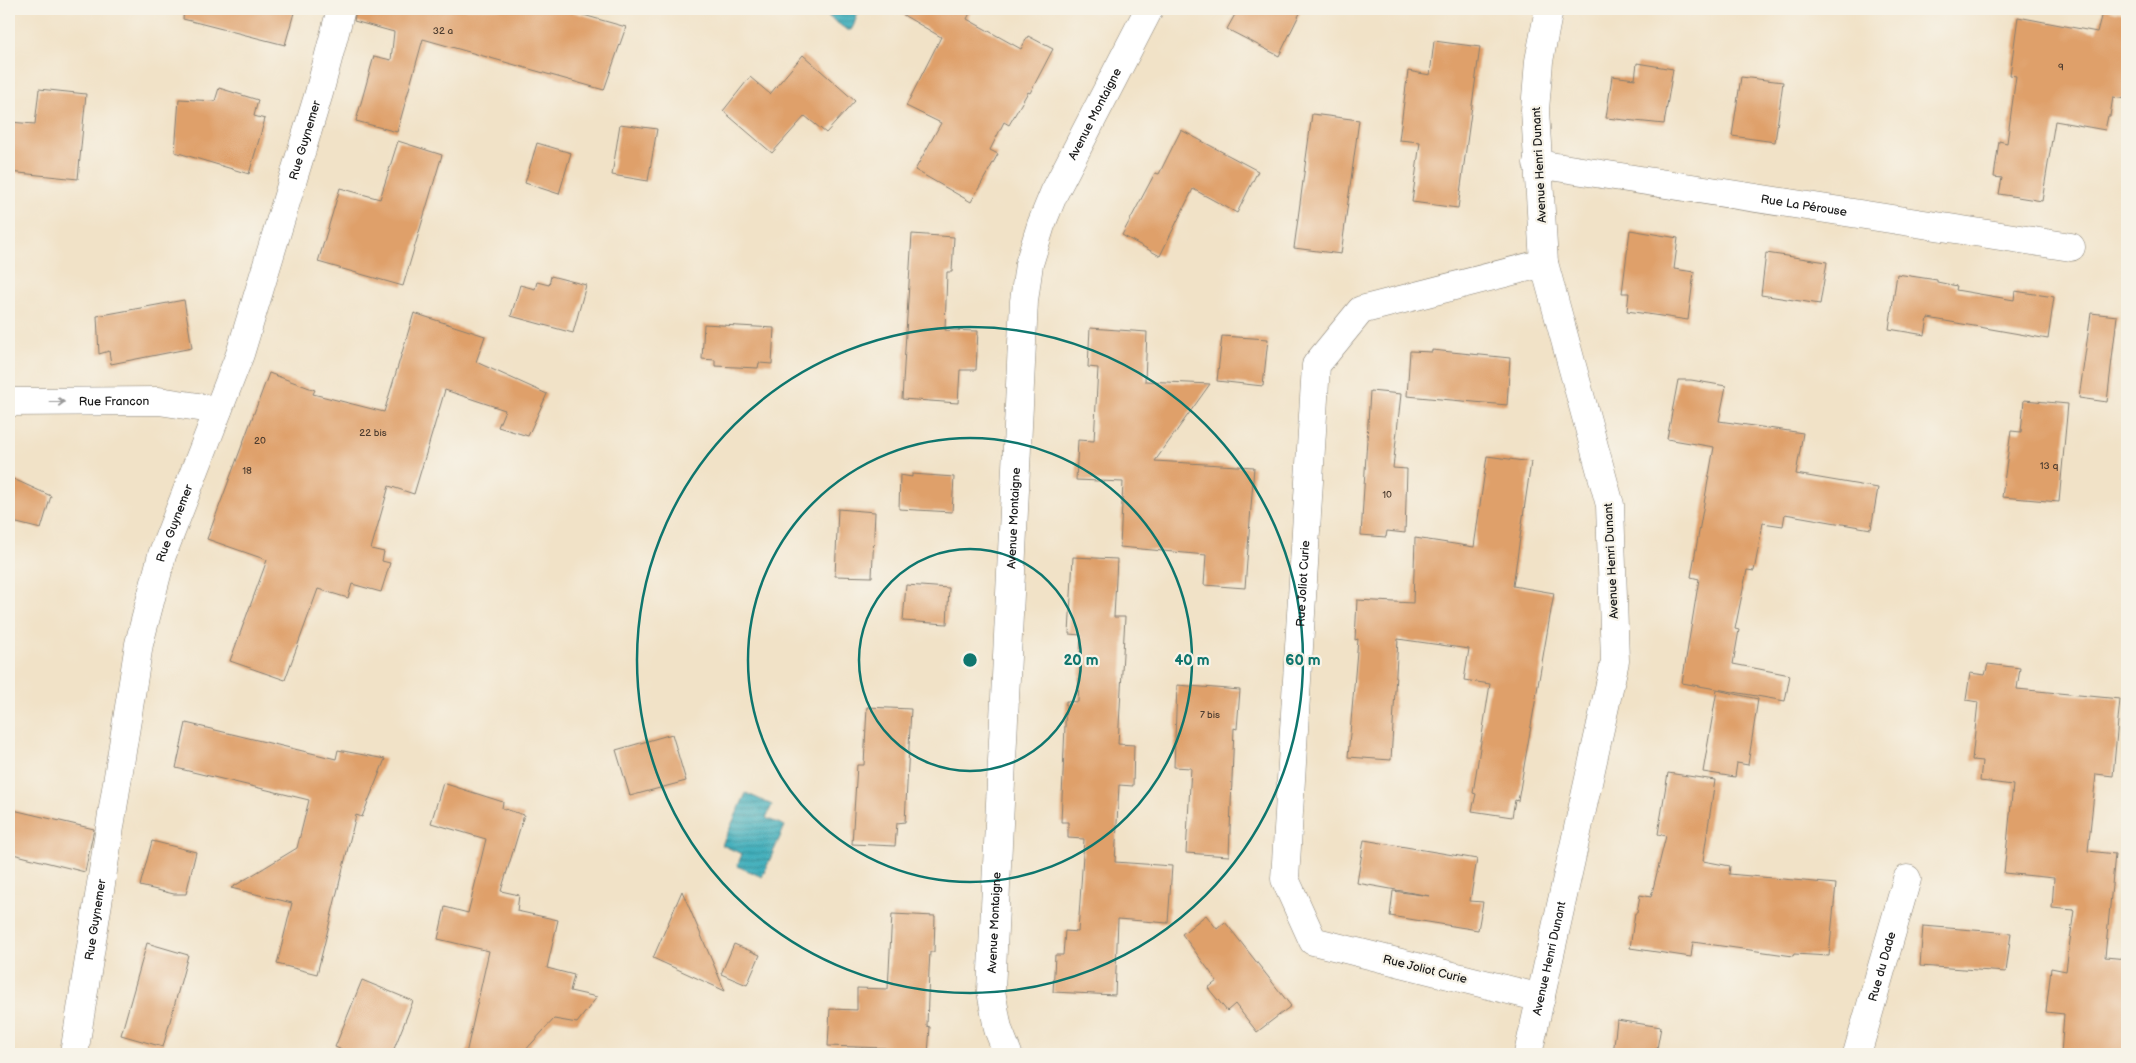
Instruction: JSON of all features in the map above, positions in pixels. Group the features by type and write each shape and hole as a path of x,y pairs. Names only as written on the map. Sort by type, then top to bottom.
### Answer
{"street":[{"name":"Rue Guynemer","path":"74,1054 139,644 162,555 240,354 320,93 341,9"},
{"name":"Avenue Montaigne","path":"1008,1054 998,1029 991,990 1024,301 1028,264 1054,192 1149,9"},
{"name":"Avenue Henri Dunant","path":"1528,1054 1615,661 1610,505 1544,263 1535,110 1539,61 1549,9"},
{"name":"Rue La Pérouse","path":"1537,164 2071,247"},
{"name":"Rue Joliot Curie","path":"1540,998 1313,941 1285,879 1316,365 1361,310 1544,263"},
{"name":"Rue Francon","path":"9,402 159,401 218,410"},
{"name":"Rue du Dade","path":"1857,1054 1907,879"}],"water":[{"path":"826,9 857,9 859,12 851,30 847,30 829,17"},
{"path":"746,793 772,805 766,818 785,826 762,877 737,866 742,854 722,845"}],"building":[{"path":"184,9 295,9 285,45 183,19"},
{"path":"356,9 562,9 626,27 604,90 423,39 397,132 356,121 374,56 391,60 394,32 354,21"},
{"path":"893,9 972,9 967,19 1021,49 1028,36 1053,49 1030,93 1028,92 1009,125 1004,122 990,150 998,154 971,202 915,170 941,123 906,106 941,37"},
{"path":"1238,9 1302,9 1279,56 1227,29"},
{"path":"2103,9 2127,14 2127,99 2113,97 2110,116 2108,116 2105,130 2055,121 2042,201 1999,194 2002,178 1994,177 1999,141 2007,143 2016,76 2010,75 2018,17 2097,32"},
{"path":"1434,41 1480,47 1458,208 1412,202 1420,142 1399,140 1408,71 1430,75"},
{"path":"803,55 855,101 826,133 805,116 772,153 723,111 750,77 770,94"},
{"path":"1637,63 1673,69 1664,124 1606,118 1612,76 1635,79"},
{"path":"1741,77 1783,82 1775,142 1732,136"},
{"path":"219,88 258,100 254,116 265,119 249,174 175,152 179,99 215,101"},
{"path":"39,89 86,94 78,179 9,172 9,122 35,124"},
{"path":"1312,114 1359,120 1341,254 1294,248"},
{"path":"620,124 657,129 648,181 612,175"},
{"path":"1181,130 1258,171 1237,213 1193,189 1160,256 1122,235 1155,173 1159,174"},
{"path":"398,141 442,155 403,286 318,262 340,188 380,199"},
{"path":"537,143 571,153 559,194 525,183"},
{"path":"1630,230 1678,238 1674,269 1694,272 1688,320 1627,311 1629,293 1622,293"},
{"path":"912,234 954,237 952,272 947,272 945,330 978,331 976,370 960,370 958,403 902,399"},
{"path":"1766,253 1827,262 1820,304 1761,295"},
{"path":"1897,274 1937,280 1937,282 1957,286 1956,290 2014,300 2015,291 2054,297 2048,339 1928,318 1925,335 1889,329"},
{"path":"551,276 586,285 573,333 511,316 520,285 535,289 537,282 549,285"},
{"path":"184,300 192,348 111,364 109,351 99,354 97,316"},
{"path":"414,313 485,336 476,362 547,394 528,436 498,427 505,410 445,390 414,494 389,486 371,549 384,552 382,561 390,563 381,592 352,584 348,598 318,589 285,680 230,661 267,560 207,539 269,373 315,390 313,394 384,412"},
{"path":"2091,313 2117,316 2107,402 2079,398"},
{"path":"704,324 774,328 772,364 759,363 758,368 715,366 715,360 702,359"},
{"path":"1090,328 1147,332 1145,381 1210,384 1155,461 1254,467 1245,588 1204,585 1206,555 1120,547 1123,482 1076,480 1078,440 1094,441 1098,368 1088,367"},
{"path":"1222,336 1268,339 1263,386 1217,381"},
{"path":"1432,350 1510,358 1507,405 1407,396 1410,351 1432,352"},
{"path":"1678,380 1691,380 1726,386 1719,421 1803,433 1796,474 1878,488 1871,529 1785,514 1783,526 1763,523 1754,571 1747,570 1735,629 1739,630 1733,664 1790,675 1785,701 1682,683 1699,579 1691,577 1714,447 1667,439"},
{"path":"1370,391 1401,394 1393,468 1407,469 1405,533 1387,531 1386,537 1361,535"},
{"path":"2024,400 2068,404 2059,502 2002,497 2011,431 2021,432"},
{"path":"1487,456 1531,462 1513,586 1554,593 1518,801 1515,800 1512,817 1472,811 1476,794 1473,793 1490,684 1464,680 1469,649 1398,639 1391,760 1348,757 1358,639 1355,640 1357,600 1413,603 1415,538 1474,547"},
{"path":"912,474 954,477 952,512 899,509 900,475 912,477"},
{"path":"9,477 51,496 41,529 9,521"},
{"path":"838,509 875,512 872,577 835,576"},
{"path":"1073,557 1117,559 1114,617 1125,617 1118,744 1134,745 1133,786 1119,785 1115,862 1172,866 1168,923 1118,919 1115,995 1053,992 1055,955 1063,955 1065,931 1078,932 1084,839 1068,838 1068,822 1061,822 1066,701 1078,702 1081,635 1069,634"},
{"path":"906,585 949,588 947,624 903,621"},
{"path":"1988,664 2020,668 2017,689 2120,699 2113,776 2096,774 2088,851 2115,854 2105,957 2127,959 2127,1054 2061,1054 2064,1014 2046,1012 2051,968 2066,971 2074,910 2052,908 2054,878 2004,873 2013,785 1980,781 1982,761 1972,760 1978,702 1966,700 1970,673 1985,675"},
{"path":"1177,685 1240,690 1237,729 1234,728 1229,856 1186,853 1191,768 1174,767"},
{"path":"1717,690 1758,699 1748,765 1737,763 1735,777 1703,772"},
{"path":"867,707 911,709 905,822 897,823 895,846 852,844 857,765 864,765"},
{"path":"186,723 336,759 338,750 385,759 362,817 356,815 317,974 277,964 292,903 231,888 297,848 309,800 176,768"},
{"path":"672,734 686,781 630,796 616,750"},
{"path":"1668,773 1715,780 1703,861 1730,866 1729,874 1836,884 1829,956 1794,954 1793,956 1693,942 1691,957 1630,948 1635,913 1637,913 1640,895 1651,897 1666,836 1658,834"},
{"path":"443,783 503,802 502,808 524,815 501,891 519,895 517,911 558,920 547,968 574,975 570,991 597,997 577,1023 554,1019 522,1054 466,1054 489,951 438,939 445,907 468,913 486,839 431,823"},
{"path":"9,809 94,829 85,872 9,853"},
{"path":"1364,840 1477,859 1470,901 1483,902 1478,930 1390,916 1393,891 1430,896 1357,883"},
{"path":"152,841 196,852 186,894 174,894 140,886"},
{"path":"682,891 725,991 653,958"},
{"path":"892,914 935,916 934,952 930,952 929,970 927,1026 930,1027 928,1054 885,1054 885,1048 828,1046 830,1009 857,1010 857,988 888,989"},
{"path":"1206,915 1217,929 1225,922 1291,1006 1257,1032 1235,1004 1227,1011 1208,988 1217,981 1182,934"},
{"path":"1923,926 2011,933 2006,972 1920,966"},
{"path":"147,943 188,955 163,1047 121,1035"},
{"path":"734,944 760,955 747,985 721,974"},
{"path":"362,980 413,1001 392,1054 352,1054 335,1047"},
{"path":"1617,1020 1661,1027 1656,1054 1613,1054"}]}
